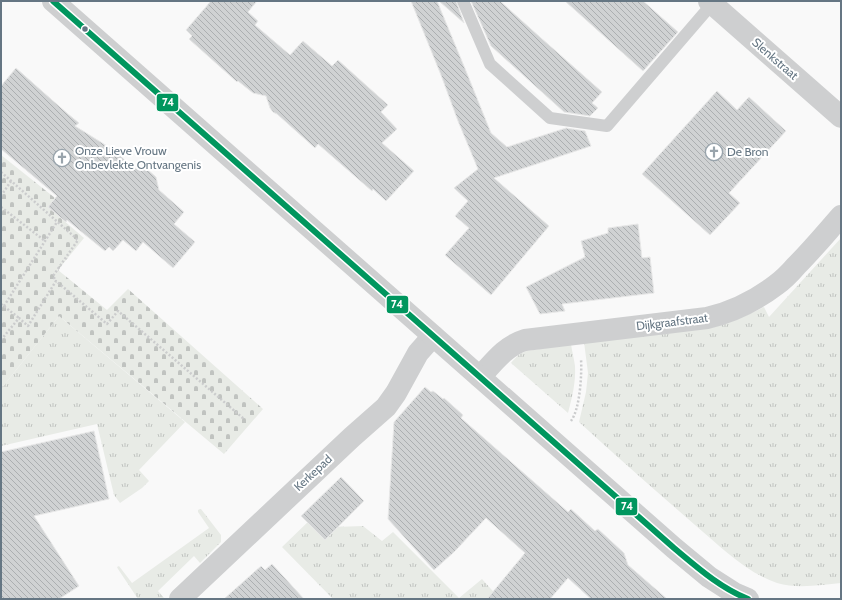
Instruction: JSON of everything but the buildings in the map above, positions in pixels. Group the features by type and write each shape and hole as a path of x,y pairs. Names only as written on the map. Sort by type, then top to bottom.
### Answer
{"street":[{"path":"54,1 674,548 709,578 734,593 748,599"},
{"name":"Slenkstraat","path":"711,2 841,116"},
{"name":"Dijkgraafstraat","path":"480,378 499,356 514,344 525,340 707,318 724,314 740,307 777,285 841,216"},
{"name":"Kerkepad","path":"180,599 346,442 386,407 396,393 418,353 433,336"}],"lane":[{"path":"463,1 490,64 550,118 607,126 711,2"}],"path":[{"path":"1,172 78,240 53,276 56,281 107,324 118,311 244,419"},
{"path":"1,196 11,181"},
{"path":"1,206 45,241"},
{"path":"56,281 28,326 2,305 57,222"},
{"path":"1,339 19,318"},
{"path":"571,421 574,418 577,407 582,377 580,355"}],"green space":[{"path":"1,155 55,198 48,207 84,238 58,270 107,310 128,289 263,409 224,454 59,316 1,389"},
{"path":"841,238 841,583 809,586 785,585 765,578 733,558 579,422 586,392 588,373 584,342 711,328 738,319 764,307 769,317"},
{"path":"59,316 185,422 139,470 149,481 142,488 120,503 114,495 97,424 1,446 1,389"},
{"path":"571,344 575,366 575,378 568,413 511,363 522,353 527,351"},
{"path":"200,509 221,535 221,542 200,563 194,556 158,591 164,598 138,599 117,567 119,566 132,583 209,528 198,512"},
{"path":"312,518 335,527 363,526 382,541 393,532 459,598 482,579 500,599 333,599 282,547"}],"transit line":[{"name":"74","path":"53,1 674,548 718,583 748,599"}],"place":[{"name":"De Bron","path":"714,152"},
{"name":"Onze Lieve Vrouw Onbevlekte Ontvangenis","path":"62,158"}]}
